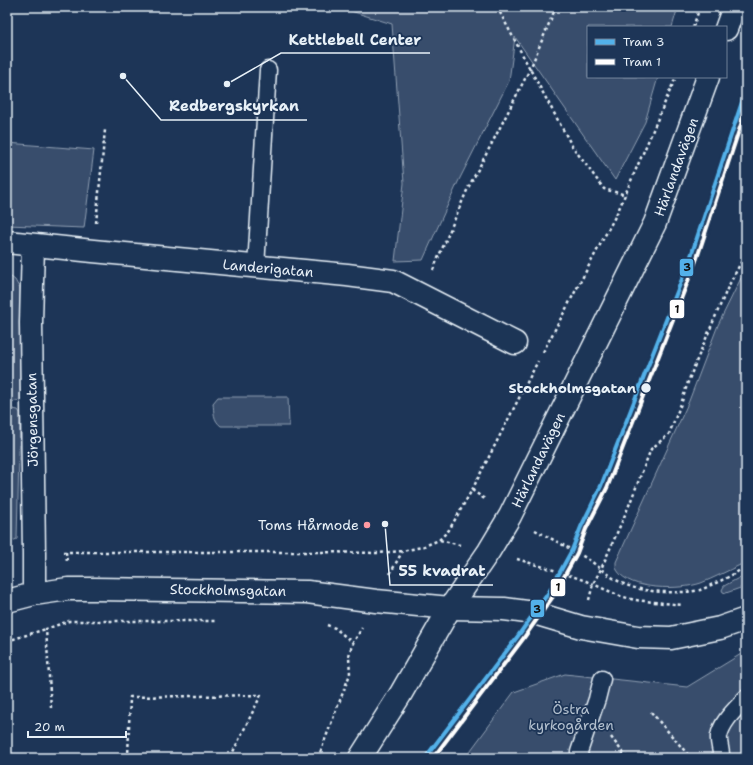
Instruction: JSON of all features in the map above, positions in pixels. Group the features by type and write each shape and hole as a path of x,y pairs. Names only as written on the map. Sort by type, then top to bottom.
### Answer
{"street":[{"path":"727,26 734,7"},
{"name":"Härlandavägen","path":"360,758 400,695 450,608 489,551 510,516 655,223 708,78"},
{"name":"Landerigatan","path":"7,242 347,275 393,281 515,343"},
{"name":"Jörgensgatan","path":"33,245 31,323 34,594"},
{"name":"Stockholmsgatan","path":"7,601 34,594 68,589 306,592 376,601 450,608 504,609 534,613 581,627 638,637 671,638 720,628 746,619"}],"lane":[{"path":"256,267 268,70"},
{"path":"580,758 579,752 597,700 602,678"},
{"path":"721,758 719,737 724,723 746,698"}],"path":[{"path":"497,7 572,146 604,189 626,196"},
{"path":"422,296 468,188 530,69 557,7"},
{"path":"693,26 700,7"},
{"path":"34,554 66,552 378,553 402,551 422,547 439,540 449,530 472,490 626,196 676,78"},
{"path":"93,251 105,130"},
{"path":"601,570 628,508 651,449 669,434 696,362 728,287 746,253"},
{"path":"472,490 510,516 586,558 601,570 624,584 640,589 654,592 686,592 701,590 728,577 746,566"},
{"path":"439,540 489,551 560,572 586,581 620,596 635,600 682,605 690,604"},
{"path":"7,641 69,621 218,621"},
{"path":"318,758 350,674 349,658 352,643 335,628 325,624"},
{"path":"46,629 51,708"},
{"path":"128,758 130,696 262,695 230,758"},
{"path":"651,712 691,758"},
{"path":"611,737 627,758"}],"green space":[{"path":"338,7 678,7 672,26 587,26 587,78 658,78 645,122 615,180 515,37 509,81 458,182 423,260 395,261 404,183 392,24"},
{"path":"7,143 94,150 84,228 7,225"},
{"path":"7,274 15,280 20,289 20,400 7,403"},
{"path":"741,278 746,279 746,561 711,579 692,585 669,588 632,582 623,577 617,570 616,562 689,401 718,325"},
{"path":"218,397 288,397 289,426 221,426 218,424 214,413 213,403"},
{"path":"7,408 18,410 20,413 17,539 7,543"},
{"path":"746,574 746,586 726,593 723,592 722,590 724,586"},
{"name":"Östra kyrkogården","path":"746,651 746,758 465,758 514,692 565,674 687,687"}],"tram line":[{"name":"3","path":"425,758 518,636 549,592 572,550 581,527 601,486 691,256 746,90"},
{"name":"1","path":"433,758 523,639 554,595 577,553 586,529 607,488 697,258 746,109"}],"place":[{"name":"Redbergskyrkan","path":"123,76"},
{"name":"Kettlebell Center","path":"227,84"},
{"name":"Stockholmsgatan","path":"646,388"},
{"name":"55 kvadrat","path":"385,524"},
{"name":"Toms Hårmode","path":"367,525"}]}
